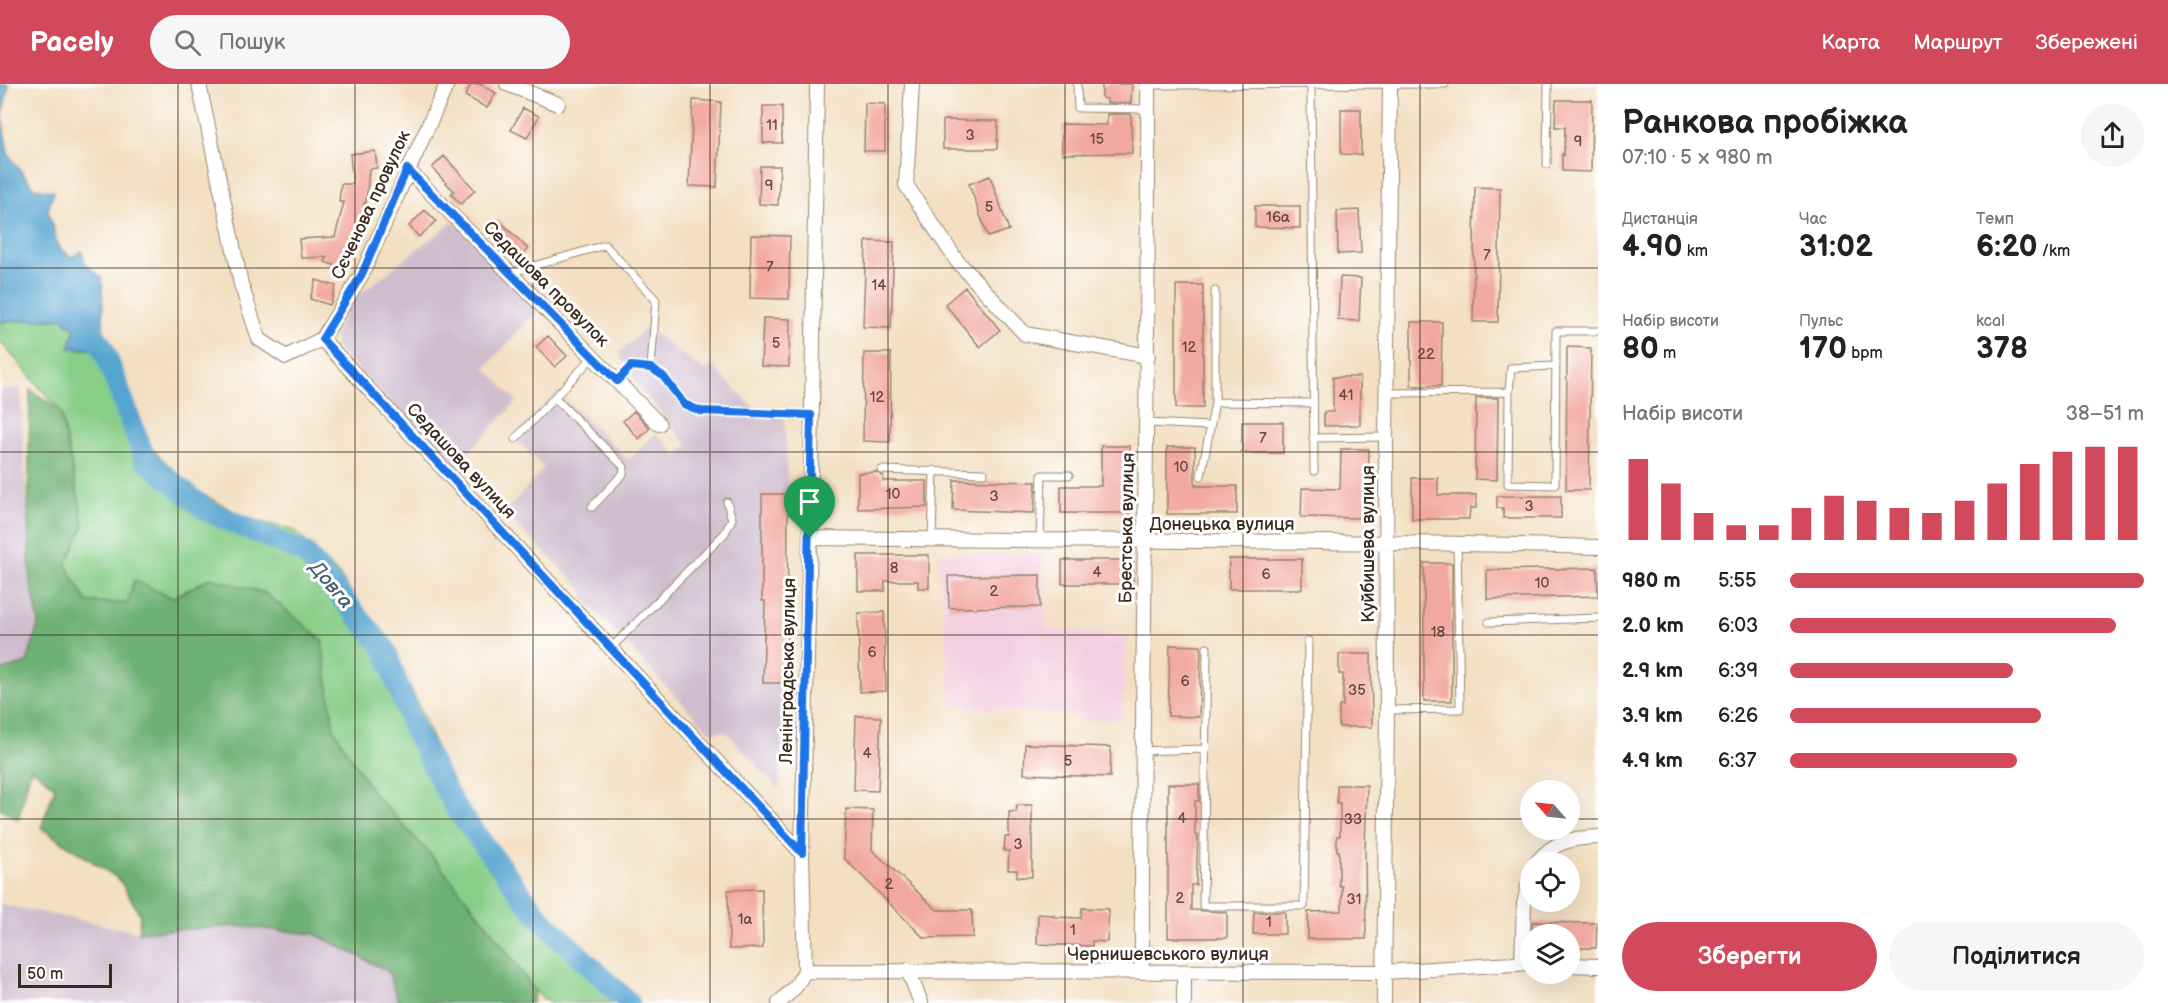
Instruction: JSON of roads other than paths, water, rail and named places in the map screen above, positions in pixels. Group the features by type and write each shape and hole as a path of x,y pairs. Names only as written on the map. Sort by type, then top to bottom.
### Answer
{"street":[{"path":"199,84 241,284 258,339 286,357 322,339"},
{"name":"Сєченова провулок","path":"322,339 362,274 407,169 447,84"},
{"path":"507,84 558,104"},
{"name":"Ленінградська вулиця","path":"805,971 802,853 810,538 817,84"},
{"path":"912,84 906,185 957,261 1025,334 1148,356"},
{"name":"Брестська вулиця","path":"1142,972 1141,751 1148,356 1148,84"},
{"name":"Куйбишева вулиця","path":"1384,1003 1388,710 1386,436 1390,84"},
{"name":"Седашова провулок","path":"407,169 659,424"},
{"name":"Седашова вулиця","path":"322,339 802,853"},
{"name":"Донецька вулиця","path":"810,538 1386,542 1598,547"},
{"path":"1547,852 1565,840 1598,837"},
{"name":"Чернишевського вулиця","path":"805,971 1384,972 1520,963"},
{"path":"1580,965 1598,966"},
{"path":"908,970 921,1003"},
{"path":"779,1003 796,986 805,971"},
{"path":"1184,973 1184,1003"}],"lane":[{"path":"1077,84 1078,108 1148,110"},
{"path":"1148,84 1445,84"},
{"path":"1546,164 1548,84"},
{"path":"1311,85 1314,471"},
{"path":"510,273 605,245 656,300 651,368"},
{"path":"1201,476 1215,402 1215,291"},
{"path":"1556,366 1510,368 1508,484 1556,485 1556,366 1556,331 1598,331"},
{"path":"515,439 593,357"},
{"path":"617,381 631,366 651,368 663,376 684,404 700,411 811,415"},
{"path":"1387,393 1509,392"},
{"path":"554,397 624,467 622,474 592,507"},
{"path":"1215,402 1313,403"},
{"path":"1147,423 1209,426"},
{"path":"1313,438 1386,436"},
{"path":"881,470 984,473"},
{"path":"932,540 934,470"},
{"path":"1040,539 1042,475 1069,475"},
{"path":"611,648 725,533 732,519 727,502"},
{"path":"1388,710 1460,709 1457,543"},
{"path":"1489,622 1598,618"},
{"path":"1207,648 1203,906 1304,906 1308,641"},
{"path":"1141,751 1204,749"}],"water":[{"path":"0,84 9,84 2,116 8,154 34,188 54,191 48,210 59,249 72,257 82,251 85,263 102,278 104,350 69,348 75,329 62,318 0,322"}],"waterway":[{"name":"Довга","path":"88,324 104,350 145,459 207,511 305,553 385,649 413,728 455,807 539,917 629,1003"}]}
